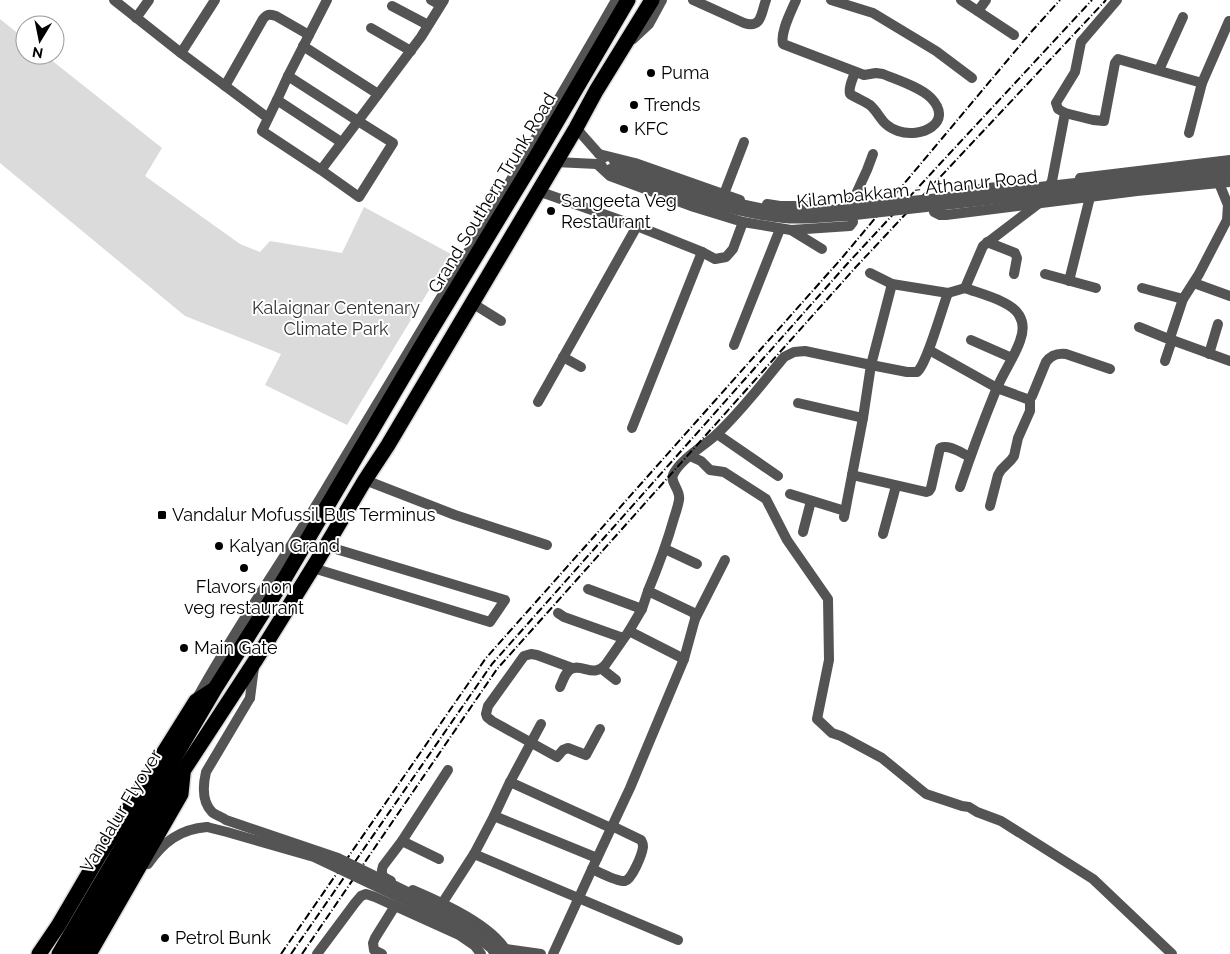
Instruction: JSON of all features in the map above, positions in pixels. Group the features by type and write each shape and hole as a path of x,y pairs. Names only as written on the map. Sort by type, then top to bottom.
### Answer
{"highway":[{"name":"Grand Southern Trunk Road","path":"216,687 286,576 628,0"},
{"path":"89,954 181,794 184,770 255,661 388,445 589,103 652,0"},
{"path":"39,954 58,926 98,856 196,701 216,687"},
{"name":"Vandalur Flyover","path":"59,954 216,687"},
{"name":"Vandalur Flyover","path":"74,954 184,770"}],"street":[{"path":"114,0 268,118"},
{"path":"136,18 149,0"},
{"path":"181,53 215,0"},
{"path":"288,76 393,143 360,197 262,131 288,76 303,46 328,0"},
{"path":"196,701 221,656 296,539 482,229 616,0"},
{"path":"621,51 649,24 662,0"},
{"path":"693,0 750,25 756,24 758,21 766,0"},
{"path":"796,0 783,33 783,44 855,72 868,75 883,74 921,91 936,105 939,111 938,120 928,130 919,133 898,131 888,126 870,105 849,93 855,72"},
{"path":"831,0 873,14 936,51 972,78"},
{"path":"962,0 1014,35"},
{"path":"978,12 986,0"},
{"path":"1118,0 1081,42 1075,72 1056,103 1058,109 1066,113 1104,121 1115,62 1118,59 1202,83"},
{"path":"322,170 411,50 428,25 438,2"},
{"path":"392,6 428,25"},
{"path":"225,86 262,20 267,15 276,16 310,35"},
{"path":"1159,70 1183,17"},
{"path":"1189,132 1202,83 1229,21"},
{"path":"371,28 411,50"},
{"path":"303,46 378,94"},
{"path":"277,100 341,142"},
{"path":"965,288 983,246 1038,203 1052,181 1066,113"},
{"name":"Kilambakkam - Athanur Road","path":"576,128 598,159"},
{"path":"724,194 744,142"},
{"path":"598,159 610,176 694,207 743,222 791,230 850,226 853,222 850,206 873,154"},
{"path":"598,159 635,163 740,200 780,206 850,206"},
{"name":"Kilambakkam - Athanur Road","path":"555,162 598,159 694,198 730,209 785,218 807,219 1230,173"},
{"path":"1165,361 1183,299 1229,219 1225,182 1136,191 946,215 934,212 933,206 938,197 943,194 980,188 1230,160"},
{"name":"Kilambakkam - Athanur Road","path":"612,165 726,200 780,211 830,210 1230,166"},
{"path":"538,191 637,226 715,259 726,257 733,249 743,222"},
{"path":"1068,281 1090,197"},
{"path":"538,402 637,226"},
{"path":"734,345 780,229"},
{"path":"791,230 822,249"},
{"path":"1219,238 1230,241"},
{"path":"987,242 1015,253 1017,258 1014,274"},
{"path":"632,428 702,252"},
{"path":"870,272 892,284 948,293 965,288 1004,302 1019,314 1022,321 1023,329 1020,341 997,388 960,487"},
{"path":"1045,274 1096,288"},
{"path":"1194,282 1230,296"},
{"path":"790,494 844,514 863,418 871,365 892,284"},
{"path":"1142,288 1183,299"},
{"path":"600,729 586,755 568,748 563,750 557,757 487,717 486,714 488,706 524,656 537,655 572,668 593,671 602,669 642,609 664,549 679,500 679,492 672,478 674,474 679,466 717,434 754,394 784,357 794,352 805,352 907,372 917,372 929,350 948,293"},
{"path":"472,303 501,321"},
{"path":"1209,354 1218,324"},
{"path":"1138,327 1230,361"},
{"path":"971,340 1012,358"},
{"path":"929,350 997,388 1022,398 1030,399"},
{"path":"990,506 998,475 1000,470 1014,456 1018,438 1030,411 1030,399 1049,358 1054,354 1066,354 1110,369"},
{"path":"563,357 581,367"},
{"path":"798,403 863,418"},
{"path":"717,434 778,476"},
{"path":"852,475 896,486 929,491 939,450 942,447 949,447 970,457"},
{"path":"690,456 700,461 710,470 724,472 766,499 787,540 828,599 830,660 817,719 832,734 842,736 882,758 926,794 969,807 1001,822 1093,879 1172,954"},
{"path":"365,480 455,515 547,545"},
{"path":"883,534 896,486"},
{"path":"803,532 811,501"},
{"path":"313,568 490,622 505,600 326,546"},
{"path":"664,549 697,564"},
{"path":"553,954 630,788 684,659 695,620 725,560"},
{"path":"588,589 642,609"},
{"path":"648,591 692,612 696,616 695,620"},
{"path":"558,613 564,617 626,635 684,659"},
{"path":"255,661 250,698 206,772 203,782 204,798 212,813 226,820 338,858 466,922 506,952 541,954"},
{"path":"560,687 567,673 572,668"},
{"path":"602,669 616,680"},
{"path":"443,902 474,854 541,724"},
{"path":"317,954 355,903 382,873 383,866 402,841 448,770"},
{"path":"510,782 641,840 643,843 632,876 628,879 622,881 592,869"},
{"path":"494,816 597,858"},
{"path":"97,939 128,897 154,856 181,832 207,827 314,857 468,930 491,948 495,954"},
{"path":"402,841 439,859"},
{"path":"474,854 678,940"},
{"path":"382,873 385,878 443,902 486,929 496,938 506,952"},
{"path":"363,895 368,894 459,935 475,946 481,954"},
{"path":"382,954 374,950 373,943 395,906"}],"green space":[{"name":"Kalaignar Centenary Climate Park","path":"0,19 15,31 15,65 58,65 162,148 145,176 240,244 260,252 270,241 342,253 364,207 451,254 347,425 265,385 281,354 185,316 0,163"}],"railway":[{"path":"281,954 486,658 841,259 1060,0"},
{"path":"291,954 492,664 848,263 1092,0"},
{"path":"302,954 497,669 855,268 1106,0"}],"place":[{"name":"Puma","path":"651,73"},
{"name":"Trends","path":"634,105"},
{"name":"KFC","path":"624,129"},
{"name":"Sangeeta Veg Restaurant","path":"551,211"},
{"name":"Vandalur Mofussil Bus Terminus","path":"162,515"},
{"name":"Kalyan Grand","path":"219,546"},
{"name":"Flavors non veg restaurant","path":"244,568"},
{"name":"Main Gate","path":"184,648"},
{"name":"Petrol Bunk","path":"165,938"}]}
